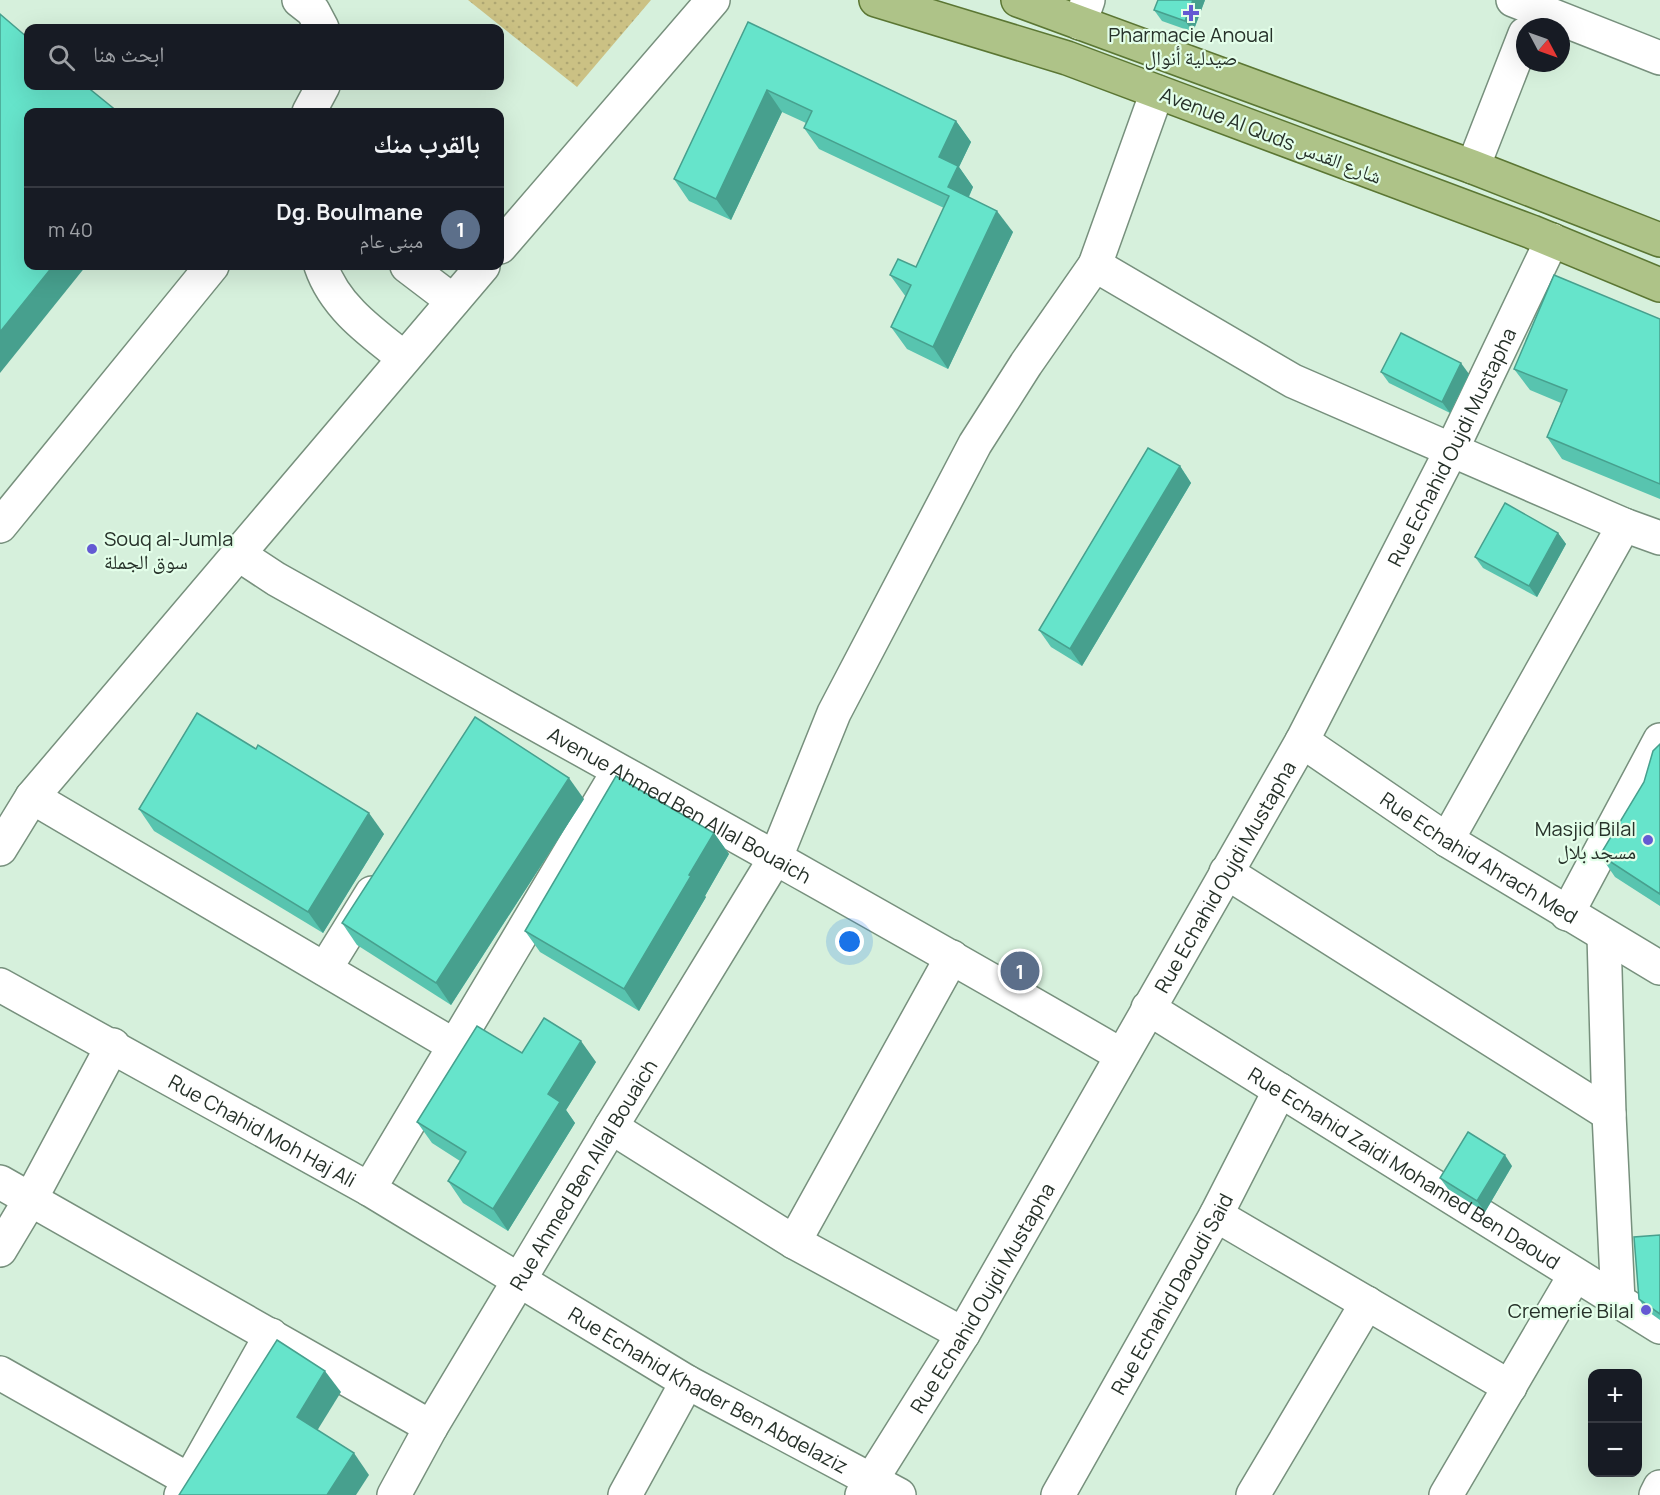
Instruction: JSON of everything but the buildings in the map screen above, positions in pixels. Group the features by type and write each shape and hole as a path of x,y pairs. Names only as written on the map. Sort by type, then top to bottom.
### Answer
{"main road":[{"name":"Avenue Al Quds شارع القدس","path":"876,0 1067,58 1552,240 1660,285"},
{"name":"Avenue Al Quds شارع القدس","path":"1018,0 1084,11 1660,240"}],"street":[{"path":"300,0 313,11 320,24"},
{"path":"504,242 713,0"},
{"path":"1473,167 1528,14 1660,58"},
{"path":"311,108 321,90"},
{"name":"Rue Ahmed Ben Allal Bouaich","path":"394,1495 431,1427 776,857 834,713 975,444 1026,364 1095,265 1157,92"},
{"name":"Rue Echahid Oujdi Mustapha","path":"878,1490 963,1334 1302,741 1452,449 1552,240"},
{"path":"1095,265 1293,381 1624,525 1660,538"},
{"path":"0,526 209,270"},
{"path":"323,270 331,287 354,317 404,358"},
{"path":"412,270 453,301"},
{"path":"0,849 33,797 480,270"},
{"path":"1448,840 1624,525"},
{"name":"Avenue Ahmed Ben Allal Bouaich","path":"238,554 276,579 618,772 776,857 1121,1055"},
{"path":"473,728 490,699"},
{"path":"1567,914 1660,740"},
{"name":"Rue Echahid Ahrach Med","path":"1302,741 1448,840 1567,914 1660,968"},
{"path":"369,1189 618,772"},
{"path":"33,797 455,1046"},
{"path":"326,969 386,870"},
{"path":"1226,872 1609,1114"},
{"path":"1604,935 1609,1114 1618,1301"},
{"path":"794,1242 952,957"},
{"name":"Rue Chahid Moh Haj Ali","path":"0,985 113,1045 369,1189 522,1280"},
{"name":"Rue Echahid Zaidi Mohamed Ben Daoud","path":"1148,1008 1660,1327"},
{"path":"0,1250 30,1200 113,1045"},
{"name":"Rue Echahid Daoudi Said","path":"1058,1495 1215,1215 1280,1090"},
{"path":"611,1128 794,1242 963,1334"},
{"path":"0,1182 431,1427"},
{"path":"1215,1215 1510,1387"},
{"path":"1446,1495 1575,1275"},
{"name":"Rue Echahid Khader Ben Abdelaziz","path":"522,1280 687,1382 878,1490"},
{"path":"1252,1495 1366,1303"},
{"path":"0,1373 185,1488 271,1335"},
{"path":"625,1495 687,1382"},
{"path":"1656,1495 1660,1487"}],"shaded area":[{"path":"468,0 651,0 577,87 504,29 504,24 498,24"}],"place":[{"name":"Pharmacie Anoual صيدلية أنوال","path":"1191,13"},
{"name":"Souq al-Jumla سوق الجملة","path":"92,549"},
{"name":"Masjid Bilal مسجد بلال","path":"1648,840"},
{"name":"Dg. Boulmane","path":"1020,971"},
{"name":"Cremerie Bilal","path":"1646,1310"}]}
